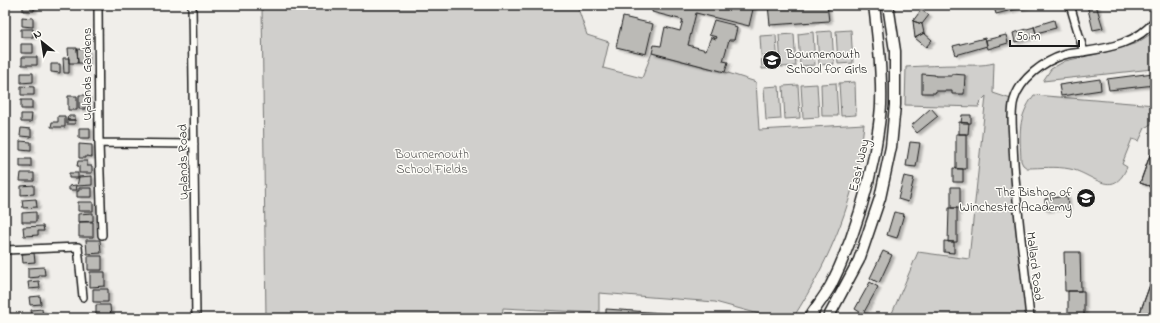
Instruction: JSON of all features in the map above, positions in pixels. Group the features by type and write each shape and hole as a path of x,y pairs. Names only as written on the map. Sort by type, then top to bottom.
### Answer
{"street":[{"name":"Uplands Gardens","path":"98,5 98,143 102,235"},
{"name":"Uplands Road","path":"192,5 196,318"},
{"name":"East Way","path":"809,318 831,286 854,230 871,170 879,130 881,105 877,30 874,5"},
{"name":"East Way","path":"828,318 859,260 880,198 890,147 895,105 895,51 888,5"},
{"path":"1070,5 1084,52"},
{"name":"Mallard Road","path":"1030,318 1023,249 1018,222 1014,174 1012,115 1014,100 1023,83 1038,68 1064,55 1112,47 1134,39 1155,20"},
{"path":"98,143 194,144"},
{"path":"5,250 78,247 83,297"}],"green space":[{"name":"Bournemouth School Fields","path":"262,5 577,5 587,35 609,42 603,68 642,78 652,53 725,72 756,82 759,130 864,124 855,176 840,226 819,272 793,318 774,318 715,302 599,293 599,313 503,308 502,318 439,318 363,315 363,318 266,318"},
{"path":"851,30 853,63 838,64 836,31"},
{"path":"832,31 834,64 819,65 817,32"},
{"path":"1155,31 1155,58 1152,69 1043,81 1051,69 1065,61 1114,50 1137,43"},
{"path":"813,32 815,65 800,66 798,34"},
{"path":"794,34 796,66 781,67 779,35"},
{"path":"776,35 778,68 762,69 760,36"},
{"path":"994,63 993,93 1014,100 1012,115 1030,318 890,318 918,252 969,259 986,96 981,101 979,107 905,105 906,67 981,65"},
{"path":"855,82 856,115 841,116 839,83"},
{"path":"836,83 838,116 822,116 821,84"},
{"path":"817,84 819,117 803,118 801,85"},
{"path":"798,85 800,118 785,119 783,86"},
{"path":"779,86 781,119 766,120 764,87"},
{"path":"1034,95 1155,105 1155,121 1145,128 1139,141 1132,139 1122,164 1127,167 1121,177 1115,182 1109,184 1078,171 1065,168 1027,168 1021,161 1020,134 1022,119"}],"building":[{"path":"23,5 34,5 34,11 23,11"},
{"path":"653,5 754,5 749,26 696,13 688,45 706,50 711,37 716,39 717,37 709,35 714,20 734,25 734,27 737,28 734,40 729,40 723,61 728,62 725,72 652,53 654,45 661,46 665,27 680,31 683,20 652,12"},
{"path":"768,5 827,5 829,21 770,25"},
{"path":"1001,5 1032,5 996,14 994,7"},
{"path":"1087,5 1096,5 1103,28 1093,30"},
{"path":"921,10 929,15 922,24 913,21"},
{"path":"22,17 33,18 33,27 22,26"},
{"path":"623,17 653,24 646,54 616,47"},
{"path":"1054,20 1056,28 1036,33 1034,26"},
{"path":"913,21 922,24 924,33 915,38"},
{"path":"1034,27 1037,36 1015,42 1013,33"},
{"path":"21,29 33,29 33,37 21,37"},
{"path":"924,33 932,40 926,47 915,38"},
{"path":"1006,35 1008,43 988,49 986,40"},
{"path":"985,38 987,46 956,55 953,46"},
{"path":"21,44 33,44 33,53 21,53"},
{"path":"68,48 77,48 78,63 69,63"},
{"path":"77,49 88,50 88,63 78,63"},
{"path":"22,57 37,57 37,65 22,65"},
{"path":"63,58 69,58 69,73 64,73"},
{"path":"51,64 60,64 60,73 51,72"},
{"path":"21,73 33,73 33,82 21,83"},
{"path":"1153,73 1155,85 1109,90 1107,79"},
{"path":"922,74 935,76 952,76 952,74 965,75 964,94 952,94 952,91 922,93"},
{"path":"1100,79 1101,90 1061,96 1059,85"},
{"path":"21,86 34,87 34,95 21,95"},
{"path":"79,95 88,95 88,107 85,107 85,109 79,109"},
{"path":"68,96 77,96 77,110 68,110"},
{"path":"21,100 32,100 32,109 21,109"},
{"path":"931,108 938,116 917,133 911,126"},
{"path":"21,114 32,114 31,122 21,122"},
{"path":"962,115 971,115 971,123 961,123"},
{"path":"58,116 65,116 65,127 51,127 52,122 58,122"},
{"path":"68,116 75,116 75,120 67,120"},
{"path":"67,120 75,120 75,124 67,124"},
{"path":"959,122 969,123 968,134 959,134"},
{"path":"21,128 31,129 31,137 20,136"},
{"path":"79,128 90,128 90,138 79,138"},
{"path":"956,134 966,134 966,169 956,169"},
{"path":"20,141 31,142 31,151 20,150"},
{"path":"910,142 920,143 916,167 906,166"},
{"path":"79,144 92,145 92,157 86,156 86,158 79,158"},
{"path":"1150,155 1155,156 1155,188 1140,183"},
{"path":"1150,155 1155,156 1155,188 1140,183"},
{"path":"20,159 31,159 31,167 20,167"},
{"path":"78,161 87,161 87,166 92,166 92,173 79,173 79,166 77,166"},
{"path":"953,168 963,169 963,182 953,182"},
{"path":"21,173 34,173 34,181 20,181"},
{"path":"69,173 78,173 78,178 69,178"},
{"path":"92,176 92,185 77,186 79,177"},
{"path":"904,176 914,178 908,202 898,199"},
{"path":"34,185 34,194 21,195 21,186"},
{"path":"76,185 77,190 69,190 69,186"},
{"path":"951,187 960,187 960,208 951,208"},
{"path":"79,188 92,188 92,197 77,197 77,191 79,191"},
{"path":"1067,196 1068,207 1045,210 1045,199"},
{"path":"36,199 37,207 23,208 22,200"},
{"path":"78,202 93,202 93,211 78,211"},
{"path":"949,208 957,208 957,242 948,242"},
{"path":"36,212 36,222 22,222 22,213"},
{"path":"894,212 904,214 897,238 887,235"},
{"path":"93,213 93,221 78,222 78,214"},
{"path":"79,222 93,222 93,237 79,237"},
{"path":"43,226 44,231 38,231 38,235 24,236 23,227"},
{"path":"86,240 100,240 101,253 87,254"},
{"path":"944,241 954,242 954,253 944,252"},
{"path":"883,251 892,255 879,283 870,278"},
{"path":"1064,252 1080,252 1081,291 1065,291"},
{"path":"34,253 35,262 23,263 22,254"},
{"path":"88,256 102,256 102,270 88,270"},
{"path":"44,267 45,275 28,278 28,268"},
{"path":"90,272 105,272 105,286 90,287"},
{"path":"1155,272 1155,318 1138,318 1151,282"},
{"path":"1155,272 1155,318 1138,318 1151,282"},
{"path":"39,281 40,288 29,289 28,282"},
{"path":"870,282 878,287 863,314 855,309"},
{"path":"93,289 108,289 108,302 93,302"},
{"path":"1068,291 1084,291 1084,318 1068,318"},
{"path":"40,296 41,304 30,305 29,297"},
{"path":"96,305 110,305 111,318 96,318"},
{"path":"42,309 43,317 32,318 31,310"},
{"path":"606,309 677,314 677,318 606,318"},
{"path":"850,314 856,318 847,318"}],"place":[{"name":"Bournemouth School for Girls","path":"772,60"},
{"name":"The Bishop of Winchester Academy","path":"1086,198"}]}
